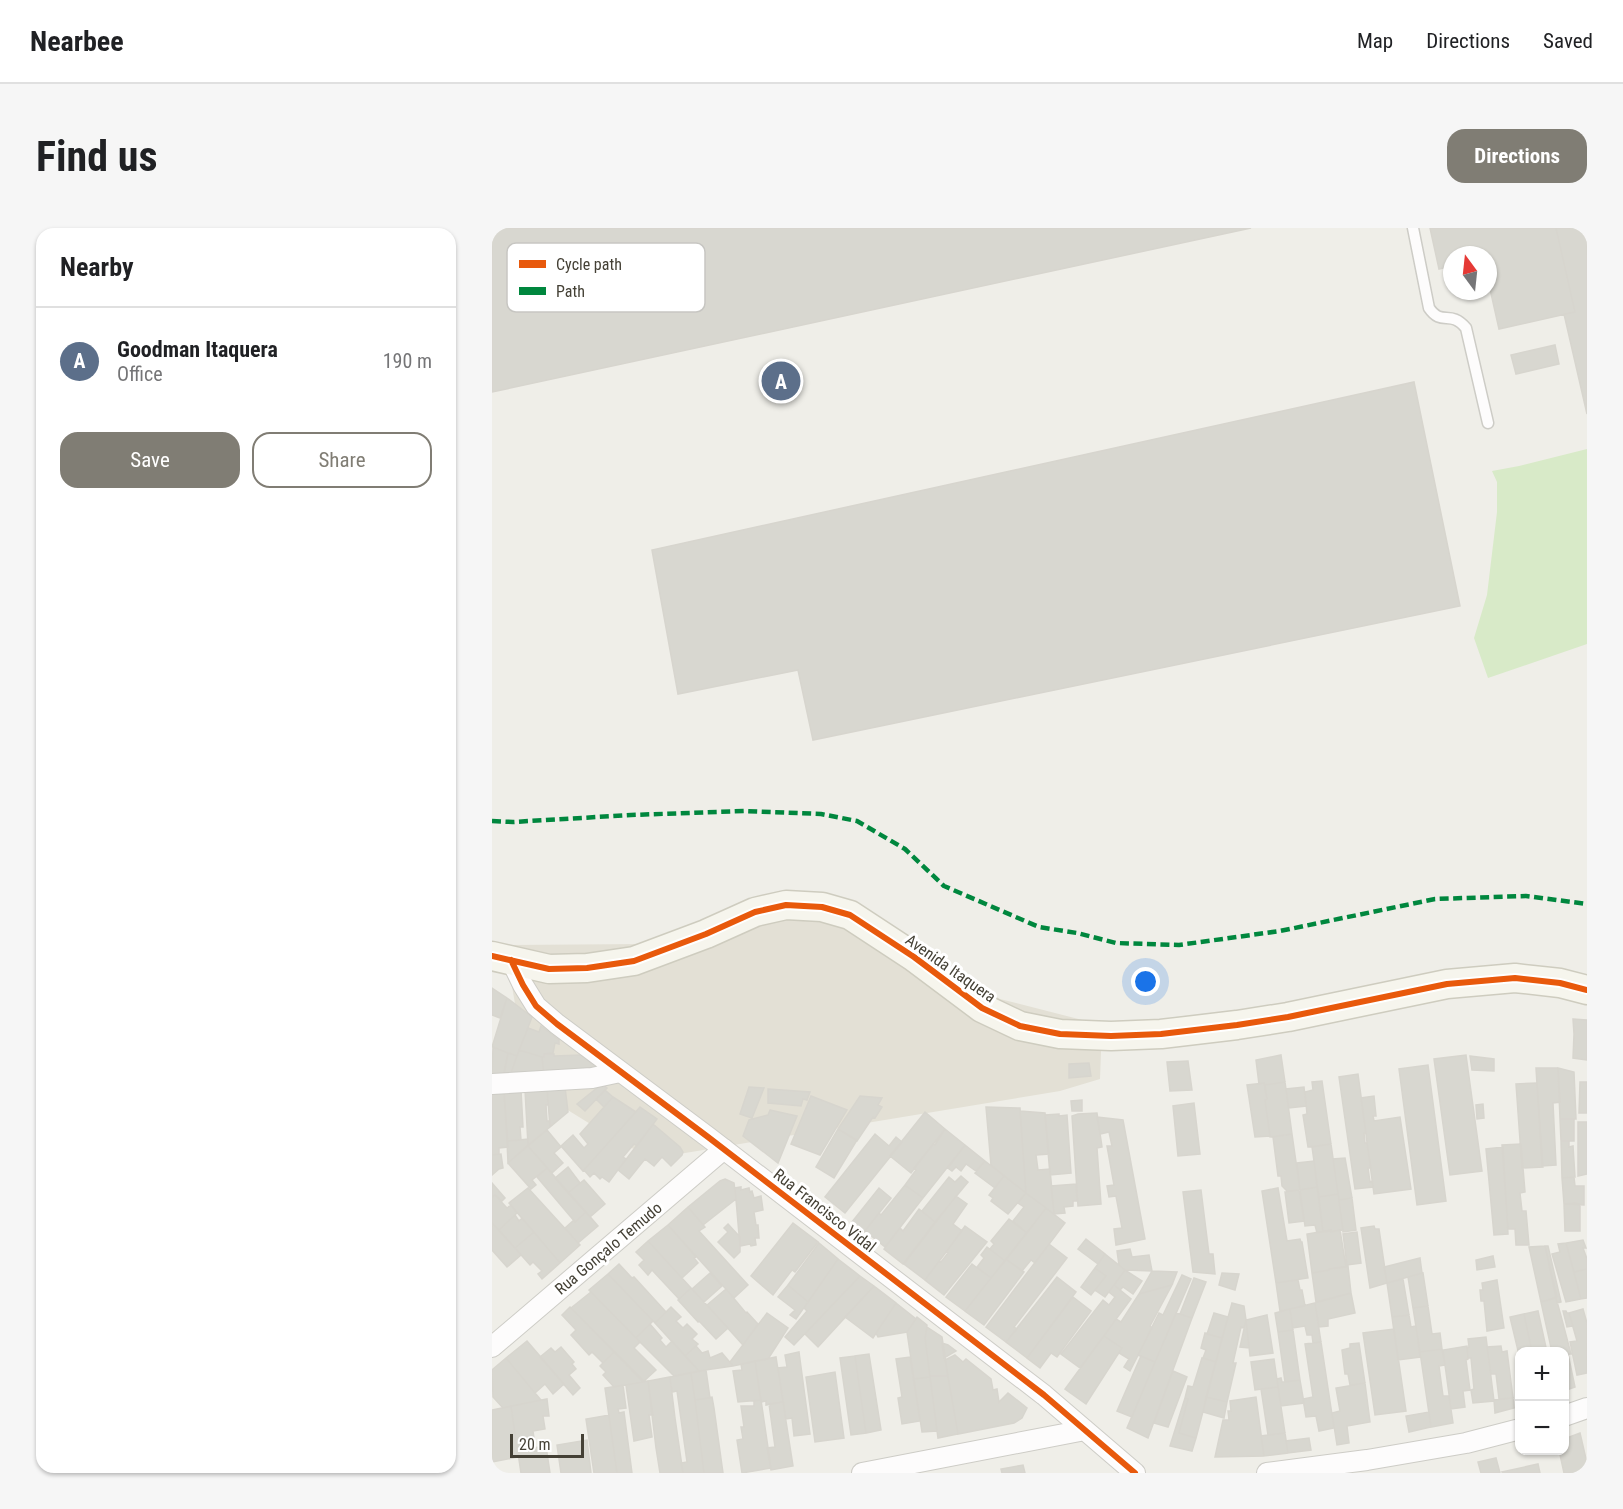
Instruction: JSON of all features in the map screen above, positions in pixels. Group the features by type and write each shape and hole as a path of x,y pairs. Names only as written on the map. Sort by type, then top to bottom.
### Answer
{"street":[{"name":"Avenida Itaquera","path":"501,958 549,969 587,968 634,961 706,934 755,912 786,905 822,907 850,915 914,957 982,1008 1020,1026 1060,1034 1111,1036 1161,1034 1226,1026 1288,1017 1447,984 1515,978 1587,990"},
{"name":"Rua Francisco Vidal","path":"501,958 523,985 536,1006 557,1024 1044,1395 1135,1473"},
{"path":"492,1084 592,1078 620,1072"},
{"name":"Rua Gonçalo Temudo","path":"492,1347 724,1149"},
{"path":"1569,1414 1587,1408"},
{"path":"862,1473 1085,1430"},
{"path":"1267,1473 1455,1445 1515,1430"}],"lane":[{"path":"1413,228 1429,308 1438,318 1454,318 1466,328 1488,423"}],"shaded area":[{"path":"841,897 1000,999 1102,1025 1100,1079 1060,1091 679,1154 629,1148 529,1086 505,945 645,944 762,898"}],"green space":[{"path":"1587,449 1587,644 1488,678 1474,638 1487,595 1497,512 1497,482 1492,471"}],"building":[{"path":"492,228 1251,228 492,392"},
{"path":"1430,228 1556,228 1575,312 1499,329 1492,300 1497,300 1497,246 1443,246 1443,268 1439,269"},
{"path":"1556,228 1587,228 1587,414 1564,314 1575,312"},
{"path":"1555,345 1559,364 1516,374 1511,355"},
{"path":"1414,382 1460,606 813,740 798,670 678,694 652,550"},
{"path":"492,988 507,998 500,1018 492,1015"},
{"path":"507,998 532,1017 517,1056 492,1047"},
{"path":"1573,1019 1587,1020 1587,1060 1573,1058"},
{"path":"541,1026 559,1040 559,1044 555,1043 553,1053 544,1054 542,1057 519,1050 528,1028 539,1032"},
{"path":"493,1047 508,1053 503,1076 492,1077"},
{"path":"519,1050 542,1057 544,1075 510,1076"},
{"path":"508,1053 517,1056 510,1076 504,1075"},
{"path":"544,1054 581,1055 599,1070 544,1075 542,1057"},
{"path":"1281,1055 1285,1082 1259,1084 1256,1060"},
{"path":"1466,1055 1482,1171 1450,1175 1434,1059"},
{"path":"1470,1056 1494,1059 1494,1071 1472,1070"},
{"path":"1188,1061 1192,1090 1170,1091 1167,1062"},
{"path":"1089,1063 1091,1076 1069,1078 1069,1064"},
{"path":"1428,1065 1446,1201 1417,1205 1399,1069"},
{"path":"1536,1068 1558,1068 1560,1102 1553,1103 1556,1165 1542,1166"},
{"path":"1558,1068 1574,1072 1576,1119 1560,1119"},
{"path":"1358,1074 1366,1133 1364,1133 1365,1143 1367,1143 1371,1168 1368,1168 1373,1187 1355,1189 1339,1077"},
{"path":"1322,1081 1331,1144 1308,1147 1303,1115 1307,1114 1305,1092 1313,1090 1312,1082"},
{"path":"1285,1082 1292,1134 1270,1137 1265,1085"},
{"path":"1580,1082 1587,1082 1587,1113 1579,1113"},
{"path":"1264,1083 1270,1136 1255,1137 1247,1085"},
{"path":"1537,1083 1543,1167 1522,1168 1516,1084"},
{"path":"602,1084 607,1088 585,1111 577,1104"},
{"path":"565,1087 568,1112 550,1127 547,1088"},
{"path":"749,1087 764,1088 752,1118 740,1114"},
{"path":"1304,1087 1306,1106 1289,1108 1286,1089"},
{"path":"547,1088 547,1121 550,1121 550,1127 528,1145 525,1090"},
{"path":"768,1089 810,1092 807,1100 803,1099 801,1106 768,1103"},
{"path":"521,1090 523,1127 520,1127 521,1140 507,1141 504,1091"},
{"path":"605,1090 613,1097 604,1107 596,1099"},
{"path":"492,1091 504,1091 508,1147 499,1148 499,1154 492,1155"},
{"path":"811,1096 847,1110 820,1155 791,1144"},
{"path":"860,1096 882,1098 878,1105 882,1107 857,1141 838,1129"},
{"path":"1374,1096 1376,1116 1373,1116 1374,1121 1400,1117 1411,1189 1374,1194 1361,1098"},
{"path":"613,1097 636,1112 583,1171 561,1146 573,1135 584,1148 588,1144 580,1134"},
{"path":"1082,1100 1082,1111 1072,1111 1071,1101"},
{"path":"1194,1103 1200,1154 1178,1156 1173,1106"},
{"path":"1483,1104 1484,1118 1477,1119 1476,1105"},
{"path":"640,1107 657,1119 637,1146 634,1144 623,1157 626,1159 609,1182 602,1177 600,1179 594,1173 590,1177 584,1170"},
{"path":"986,1107 1020,1108 1026,1193 991,1165"},
{"path":"770,1110 797,1116 778,1163 743,1136 749,1120 768,1115"},
{"path":"1020,1111 1045,1113 1049,1154 1036,1155 1038,1170 1050,1169 1054,1214 1026,1193"},
{"path":"925,1112 945,1129 911,1173 890,1156"},
{"path":"1097,1113 1102,1147 1097,1148 1101,1204 1078,1206 1072,1116"},
{"path":"1059,1114 1059,1116 1067,1115 1071,1173 1050,1175 1045,1115"},
{"path":"1097,1117 1123,1120 1145,1239 1116,1245 1114,1229 1122,1228 1116,1196 1109,1197 1107,1186 1114,1185 1107,1146 1112,1146 1109,1132 1100,1134"},
{"path":"1560,1119 1574,1119 1574,1141 1561,1141"},
{"path":"1578,1122 1587,1122 1587,1174 1578,1176"},
{"path":"653,1124 680,1147 682,1155 671,1166 662,1157 654,1166 645,1159 629,1179 618,1170"},
{"path":"838,1129 857,1140 834,1178 816,1167"},
{"path":"945,1129 965,1145 923,1198 905,1185 916,1170 914,1168 933,1144 935,1145"},
{"path":"547,1130 561,1147 554,1153 563,1163 552,1173 528,1146"},
{"path":"875,1134 889,1146 896,1137 902,1142 845,1213 825,1197"},
{"path":"1292,1134 1300,1190 1287,1191 1282,1186 1281,1176 1278,1176 1273,1137"},
{"path":"528,1139 528,1145 508,1163 507,1141"},
{"path":"1561,1141 1569,1141 1569,1147 1573,1146 1575,1177 1562,1178"},
{"path":"1331,1144 1338,1194 1319,1197 1312,1147"},
{"path":"1521,1144 1525,1192 1520,1193 1522,1211 1526,1211 1529,1245 1516,1245 1515,1229 1508,1229 1502,1145"},
{"path":"965,1145 985,1161 976,1171 966,1164 961,1171 956,1167 952,1171 948,1168"},
{"path":"528,1146 547,1168 532,1180 536,1185 531,1189 508,1163"},
{"path":"1503,1147 1508,1234 1494,1235 1486,1149"},
{"path":"501,1154 503,1168 492,1175 492,1155"},
{"path":"1345,1158 1352,1198 1339,1200 1333,1159"},
{"path":"985,1161 1004,1176 995,1188 975,1173"},
{"path":"1314,1161 1317,1187 1300,1190 1297,1163"},
{"path":"568,1167 580,1183 568,1193 555,1178"},
{"path":"547,1168 586,1212 575,1222 537,1177"},
{"path":"961,1176 968,1182 935,1222 922,1211 949,1177 955,1182"},
{"path":"1004,1176 1026,1193 1008,1214 991,1201 993,1198 989,1195"},
{"path":"1574,1177 1575,1186 1584,1186 1584,1205 1564,1204 1562,1178"},
{"path":"725,1179 734,1183 736,1199 703,1225 688,1207"},
{"path":"584,1180 605,1204 590,1217 568,1193"},
{"path":"492,1183 505,1198 502,1201 495,1195 492,1197"},
{"path":"1076,1184 1077,1201 1073,1201 1073,1206 1064,1207 1065,1213 1054,1214 1051,1186"},
{"path":"905,1185 923,1198 885,1247 865,1231"},
{"path":"741,1187 741,1190 749,1188 754,1198 761,1196 763,1210 754,1212 759,1238 755,1238 756,1245 740,1246 735,1188"},
{"path":"1317,1187 1323,1232 1317,1233 1315,1225 1305,1226 1300,1190"},
{"path":"528,1188 580,1245 560,1263 509,1203"},
{"path":"879,1188 891,1198 864,1232 852,1222"},
{"path":"1278,1188 1287,1241 1300,1239 1302,1242 1308,1278 1276,1283 1262,1191"},
{"path":"1201,1190 1209,1254 1213,1254 1215,1274 1193,1272 1183,1192"},
{"path":"1299,1190 1304,1221 1289,1223 1285,1192"},
{"path":"1026,1193 1046,1208 1027,1233 1013,1221 1024,1207 1018,1203"},
{"path":"1338,1194 1343,1230 1323,1232 1319,1197"},
{"path":"495,1195 507,1208 511,1205 517,1213 499,1230 492,1223 492,1197"},
{"path":"956,1196 967,1204 953,1224 962,1231 925,1280 904,1264"},
{"path":"1352,1198 1356,1230 1343,1232 1339,1200"},
{"path":"1564,1204 1580,1204 1580,1231 1565,1231"},
{"path":"688,1207 705,1227 699,1231 748,1285 734,1298 668,1225"},
{"path":"1046,1208 1065,1223 1035,1263 1031,1260 1022,1271 1006,1259"},
{"path":"919,1209 935,1222 903,1264 884,1249 900,1228 903,1231"},
{"path":"586,1212 598,1226 578,1243 565,1228"},
{"path":"515,1215 519,1221 522,1218 534,1232 515,1248 499,1230"},
{"path":"1009,1219 1027,1233 1005,1261 990,1249 994,1244 991,1241"},
{"path":"492,1223 521,1255 507,1267 492,1250"},
{"path":"793,1223 818,1242 795,1272 792,1270 773,1295 751,1276"},
{"path":"728,1224 740,1237 740,1252 734,1258 718,1242 728,1232 724,1228"},
{"path":"668,1225 696,1257 694,1258 698,1263 682,1278 648,1241"},
{"path":"965,1226 987,1242 944,1295 925,1280 948,1253 946,1252"},
{"path":"1374,1226 1375,1229 1379,1229 1387,1283 1370,1288 1361,1228"},
{"path":"1331,1230 1331,1232 1340,1230 1346,1267 1312,1273 1307,1234"},
{"path":"534,1232 560,1263 542,1279 538,1274 542,1271 533,1262 530,1265 515,1248"},
{"path":"1357,1232 1361,1263 1347,1265 1343,1234"},
{"path":"1086,1239 1105,1254 1098,1264 1078,1249"},
{"path":"1583,1240 1586,1248 1583,1248 1587,1259 1587,1269 1574,1272 1566,1243"},
{"path":"648,1241 691,1288 679,1299 652,1270 648,1275 639,1265 644,1260 636,1252"},
{"path":"819,1243 838,1259 808,1302 788,1285"},
{"path":"1566,1243 1581,1299 1566,1302 1552,1254 1560,1252 1558,1244"},
{"path":"1049,1244 1067,1258 1014,1327 1017,1329 1006,1342 986,1327"},
{"path":"1545,1246 1557,1297 1541,1302 1529,1247"},
{"path":"1545,1246 1548,1246 1561,1302 1557,1303"},
{"path":"987,1247 1005,1261 991,1278 977,1267 984,1258 981,1255"},
{"path":"1130,1249 1132,1257 1149,1255 1152,1271 1125,1270 1119,1265 1117,1251"},
{"path":"1105,1254 1125,1270 1105,1297 1095,1290 1106,1276 1095,1268"},
{"path":"1493,1256 1495,1267 1477,1270 1476,1260"},
{"path":"1420,1258 1422,1273 1387,1283 1384,1267"},
{"path":"838,1259 860,1276 794,1345 785,1337 807,1311 804,1308"},
{"path":"1006,1259 1024,1272 984,1325 965,1311"},
{"path":"619,1264 666,1312 655,1323 608,1274"},
{"path":"972,1264 991,1278 965,1311 946,1297"},
{"path":"1348,1266 1351,1293 1316,1302 1312,1273"},
{"path":"1095,1268 1106,1276 1091,1295 1081,1287"},
{"path":"1587,1269 1587,1298 1581,1299 1574,1272"},
{"path":"1125,1270 1142,1281 1133,1294 1123,1287 1120,1290 1114,1285"},
{"path":"1152,1271 1177,1272 1172,1285 1139,1294"},
{"path":"710,1273 722,1286 704,1302 692,1289"},
{"path":"1222,1273 1239,1274 1235,1290 1219,1285"},
{"path":"1423,1273 1428,1306 1413,1308 1408,1277"},
{"path":"608,1274 653,1321 636,1338 589,1290"},
{"path":"1182,1275 1191,1279 1155,1362 1138,1355 1159,1313 1163,1315"},
{"path":"860,1276 874,1286 818,1347 805,1334"},
{"path":"1057,1277 1076,1292 1027,1358 1006,1342"},
{"path":"1194,1278 1206,1282 1192,1318 1180,1314"},
{"path":"1403,1279 1409,1315 1392,1317 1387,1283"},
{"path":"1298,1280 1305,1306 1280,1311 1276,1283"},
{"path":"1497,1280 1504,1328 1487,1331 1484,1301 1481,1301 1480,1290 1483,1290 1482,1283"},
{"path":"788,1285 808,1302 796,1319 790,1315 795,1310 778,1297"},
{"path":"1114,1285 1131,1299 1080,1368 1061,1354 1103,1300 1109,1305 1115,1297 1109,1292"},
{"path":"1172,1285 1130,1371 1124,1367 1129,1359 1119,1353 1122,1348 1104,1336 1116,1319 1121,1322 1139,1294"},
{"path":"874,1286 896,1303 873,1338 845,1317"},
{"path":"691,1288 728,1328 716,1339 678,1300"},
{"path":"726,1289 758,1324 743,1345 707,1305"},
{"path":"591,1292 640,1342 634,1348 656,1370 644,1381 571,1308"},
{"path":"1351,1293 1355,1313 1328,1319 1328,1326 1319,1327 1315,1303"},
{"path":"1073,1297 1091,1311 1057,1357 1051,1353 1040,1368 1027,1358"},
{"path":"1556,1298 1571,1354 1569,1354 1569,1347 1551,1347 1541,1302"},
{"path":"896,1303 916,1319 907,1332 878,1337 876,1333"},
{"path":"1232,1303 1244,1306 1246,1320 1244,1328 1241,1327 1227,1402 1206,1397"},
{"path":"1315,1303 1321,1342 1313,1343 1312,1335 1307,1335 1305,1326 1293,1328 1290,1309"},
{"path":"1428,1306 1432,1334 1440,1333 1442,1349 1420,1352 1413,1308"},
{"path":"570,1307 614,1352 603,1363 592,1352 589,1355 571,1335 576,1330 562,1315"},
{"path":"671,1307 681,1317 676,1321 683,1328 687,1324 697,1334 692,1339 698,1344 685,1356 655,1323"},
{"path":"1290,1309 1293,1330 1278,1332 1275,1313"},
{"path":"1583,1309 1587,1323 1587,1373 1577,1375 1570,1342 1577,1341 1569,1313"},
{"path":"1538,1311 1546,1347 1531,1347 1524,1314"},
{"path":"1563,1311 1569,1313 1573,1326 1567,1327"},
{"path":"767,1313 788,1328 768,1359 733,1366 730,1362"},
{"path":"1176,1313 1192,1318 1148,1438 1127,1428"},
{"path":"1214,1313 1228,1317 1222,1338 1207,1334"},
{"path":"1524,1314 1531,1347 1517,1347 1510,1317"},
{"path":"1267,1315 1273,1353 1250,1356 1246,1320"},
{"path":"1409,1315 1411,1327 1416,1326 1420,1357 1398,1360 1392,1317"},
{"path":"917,1317 927,1325 925,1338 930,1377 914,1379 907,1332"},
{"path":"1246,1320 1249,1348 1240,1347"},
{"path":"650,1324 662,1338 660,1340 666,1347 672,1341 699,1371 674,1376 636,1338"},
{"path":"927,1327 942,1337 948,1376 930,1376 925,1338"},
{"path":"1394,1329 1406,1411 1375,1415 1363,1333"},
{"path":"1293,1330 1300,1380 1285,1382 1278,1332"},
{"path":"1205,1333 1222,1338 1216,1362 1203,1358 1206,1350 1201,1348"},
{"path":"1104,1336 1122,1348 1086,1404 1065,1389"},
{"path":"1486,1337 1494,1401 1473,1403 1471,1390 1474,1389 1471,1358 1468,1358 1468,1339"},
{"path":"527,1341 564,1384 553,1394 545,1384 535,1393 506,1358"},
{"path":"1321,1342 1334,1428 1319,1431 1316,1416 1306,1417 1303,1399 1313,1397 1305,1344"},
{"path":"942,1343 948,1345 956,1351 944,1358"},
{"path":"1359,1343 1365,1383 1350,1385 1348,1374 1345,1374 1342,1350 1350,1348 1350,1344"},
{"path":"696,1346 702,1353 708,1351 710,1358 722,1353 733,1366 699,1371 685,1356"},
{"path":"1467,1346 1468,1359 1466,1360 1470,1390 1463,1391 1465,1407 1451,1409 1443,1350"},
{"path":"1501,1346 1502,1352 1507,1351 1513,1398 1499,1399 1496,1374 1491,1374 1487,1347"},
{"path":"561,1347 574,1362 572,1364 576,1369 569,1375 580,1388 573,1395 540,1357 551,1348 555,1352"},
{"path":"1442,1349 1445,1365 1439,1366 1443,1396 1449,1396 1453,1423 1431,1427 1420,1352"},
{"path":"614,1352 643,1382 614,1387 603,1375 606,1372 600,1366"},
{"path":"799,1352 810,1434 794,1436 792,1418 786,1419 778,1368 787,1367 785,1355"},
{"path":"869,1354 881,1430 866,1433 855,1356"},
{"path":"955,1355 963,1362 966,1359 991,1379 993,1390 997,1389 999,1402 1008,1393 1027,1408 1022,1418 1014,1423 958,1434 945,1360"},
{"path":"855,1356 866,1433 851,1435 840,1358"},
{"path":"1141,1356 1155,1362 1132,1417 1117,1411"},
{"path":"776,1357 783,1402 766,1405 766,1401 761,1402 755,1361"},
{"path":"910,1357 920,1421 902,1424 898,1398 902,1397 896,1359"},
{"path":"506,1358 541,1400 503,1408 493,1397 492,1370"},
{"path":"1202,1358 1216,1362 1196,1438 1179,1433 1188,1399 1185,1398 1188,1386 1193,1387"},
{"path":"1274,1359 1278,1387 1255,1390 1251,1362"},
{"path":"1569,1359 1575,1387 1569,1389"},
{"path":"755,1361 761,1400 738,1402 733,1371 742,1370 741,1364"},
{"path":"706,1370 710,1398 695,1400 691,1373"},
{"path":"1173,1371 1187,1377 1168,1427 1154,1423"},
{"path":"835,1372 844,1438 815,1442 806,1377"},
{"path":"691,1373 704,1473 683,1473 681,1463 687,1462 677,1391 672,1392 670,1377"},
{"path":"930,1376 948,1376 958,1434 938,1438"},
{"path":"670,1377 683,1473 660,1473 656,1448 648,1381"},
{"path":"930,1377 937,1431 922,1432 914,1379"},
{"path":"1281,1378 1282,1382 1300,1380 1304,1403 1281,1406 1277,1379"},
{"path":"648,1381 653,1415 649,1415 652,1437 634,1441 626,1385"},
{"path":"1365,1383 1370,1422 1347,1426 1349,1443 1337,1445 1332,1413 1340,1411 1336,1388"},
{"path":"623,1385 626,1408 618,1409 619,1413 624,1412 632,1473 617,1473 605,1388"},
{"path":"1278,1387 1285,1433 1268,1435 1261,1389"},
{"path":"712,1397 723,1473 704,1473 695,1400"},
{"path":"1206,1397 1227,1402 1224,1418 1203,1412"},
{"path":"1256,1397 1264,1456 1215,1457 1223,1420 1229,1420 1230,1401"},
{"path":"1185,1398 1188,1399 1179,1433 1196,1438 1192,1451 1170,1446"},
{"path":"1513,1398 1514,1408 1495,1413 1494,1400"},
{"path":"547,1399 549,1416 543,1416 545,1429 533,1431 535,1446 526,1447 526,1452 518,1453 511,1406"},
{"path":"761,1400 771,1468 742,1473 737,1440 743,1439 741,1406 754,1406 754,1401"},
{"path":"783,1402 793,1466 771,1470 767,1448 775,1447 769,1404"},
{"path":"511,1406 518,1457 492,1462 492,1410"},
{"path":"1429,1412 1431,1427 1409,1432 1406,1416"},
{"path":"609,1415 617,1473 594,1473 586,1419"},
{"path":"1285,1433 1288,1453 1264,1456 1261,1436"},
{"path":"1580,1433 1587,1473 1564,1473 1560,1455 1569,1455 1569,1437"},
{"path":"1309,1438 1311,1450 1288,1453 1286,1441"},
{"path":"587,1440 591,1473 561,1473 557,1445"},
{"path":"546,1446 550,1473 521,1473 518,1453 526,1452 526,1449"},
{"path":"1496,1458 1500,1473 1481,1473 1478,1462"},
{"path":"1538,1464 1540,1473 1502,1472"},
{"path":"1023,1465 1025,1473 1002,1473 1001,1469"}],"marked path":[{"path":"492,821 513,822 744,811 821,814 857,821 905,849 944,886 1039,927 1077,933 1116,943 1179,945 1280,931 1435,899 1526,896 1587,904"}],"cycle path":[{"path":"492,956 549,969 587,968 634,961 706,934 755,912 786,905 822,907 850,915 914,957 982,1008 1020,1026 1060,1034 1111,1036 1161,1034 1237,1025 1288,1017 1447,984 1515,978 1560,983 1587,990"},
{"path":"511,960 536,1006 557,1024 1044,1395 1135,1473"}],"place":[{"name":"Goodman Itaquera","path":"781,381"}]}
